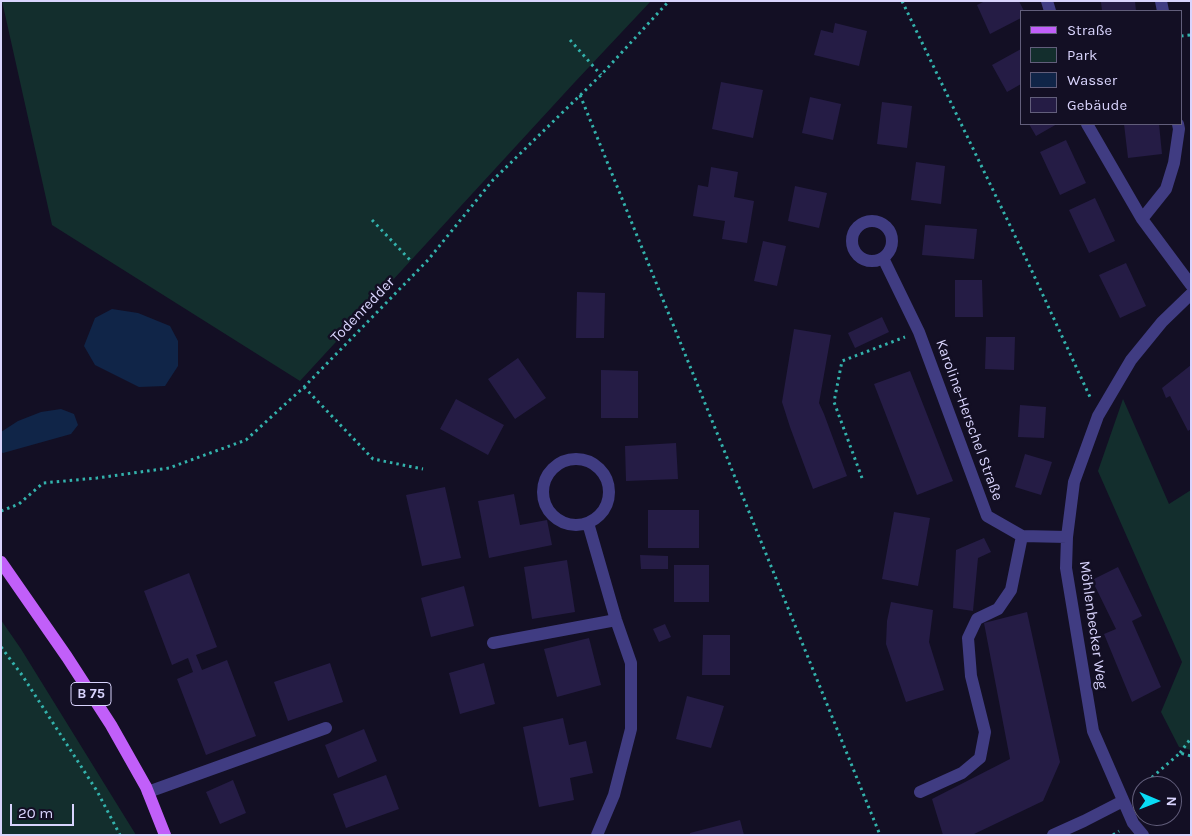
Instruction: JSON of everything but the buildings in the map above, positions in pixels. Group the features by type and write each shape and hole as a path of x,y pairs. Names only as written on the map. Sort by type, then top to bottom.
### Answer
{"main road":[{"name":"B 75","path":"1,562 67,657 111,725 146,787 165,835"}],"street":[{"path":"1088,125 1142,219 1191,285"},
{"path":"1142,219 1166,189 1174,164 1178,125"},
{"name":"Karoline-Herschel Straße","path":"884,258 919,332 987,516 1022,536 1067,537"},
{"name":"Möhlenbecker Weg","path":"1142,835 1133,823 1093,731 1066,568 1067,537 1074,482 1098,416 1131,360 1162,322 1191,294"},
{"path":"579,459 590,462 599,468 605,477 609,487 604,509 588,523 578,525 567,524 558,520 550,513 543,493 544,482 558,464 568,460 579,459"},
{"path":"588,523 616,620 631,663 631,729 614,795 597,835"},
{"path":"920,792 962,773 980,758 985,732 971,676 968,638 977,619 998,609 1011,590 1022,536"},
{"path":"493,643 616,620"},
{"path":"148,792 326,728"},
{"path":"1053,835 1123,800"}],"path":[{"name":"Todenredder","path":"1,511 18,504 43,483 169,468 246,440 304,387 428,260 492,180 601,75 669,1"},
{"path":"902,1 1026,258 1098,416"},
{"path":"570,40 601,75"},
{"path":"580,95 880,835"},
{"path":"372,220 411,261"},
{"path":"862,478 834,402 842,361 919,332"},
{"path":"304,387 372,459 423,469"},
{"path":"1,647 22,675 97,791 120,835"},
{"path":"1154,776 1180,753 1191,738"},
{"path":"1180,753 1191,756"}],"green space":[{"path":"2,1 651,1 300,381 52,225"},
{"path":"1123,399 1169,504 1191,490 1191,750 1179,747 1161,712 1182,662 1098,471"},
{"path":"1,620 21,649 136,835 1,835"}],"water":[{"path":"112,309 138,313 170,326 178,341 178,366 165,386 139,387 95,365 84,346 95,318"},
{"path":"61,409 74,414 78,425 71,434 1,452 1,432 18,421 41,412"}]}
